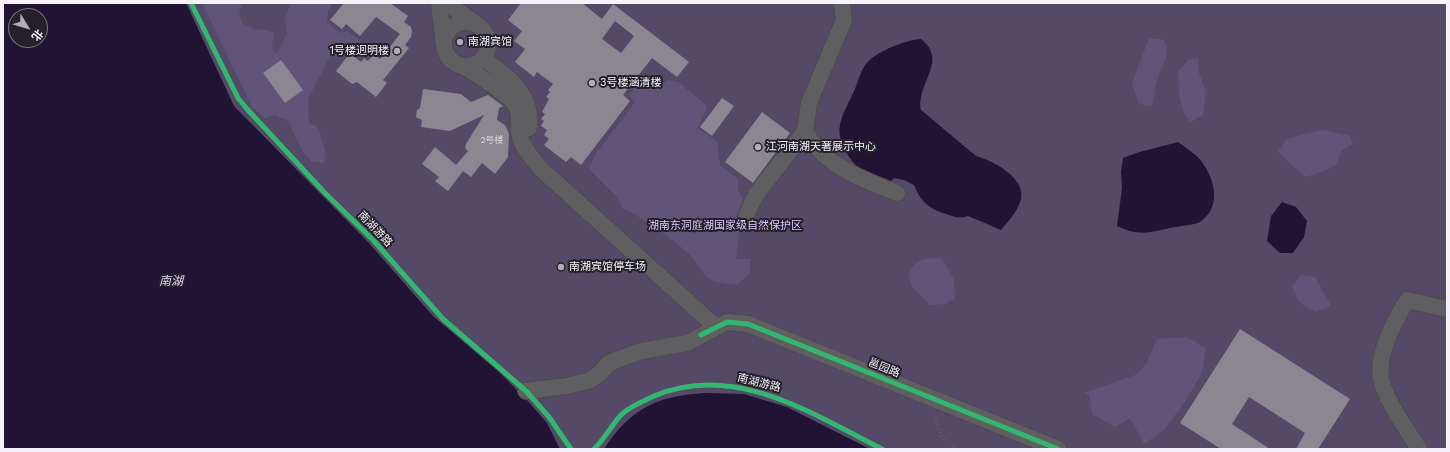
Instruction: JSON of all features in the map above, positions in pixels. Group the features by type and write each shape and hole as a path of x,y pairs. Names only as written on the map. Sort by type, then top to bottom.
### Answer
{"street":[{"path":"439,3 444,48 451,60 484,79 516,106 521,117 519,130 522,144 541,169 722,325"},
{"path":"447,3 483,30 488,44 483,58 477,63 463,66"},
{"path":"746,216 756,196 805,131 809,103 844,20 842,5"},
{"path":"444,48 446,35 456,25 470,22 478,25"},
{"path":"483,58 516,85 522,93 528,105 530,124 528,134 540,155 722,325"},
{"path":"805,131 811,142 822,155 836,166 869,182 897,193"},
{"path":"1419,449 1388,398 1381,378 1382,353 1398,317 1408,300 1447,309"},
{"name":"邕园路","path":"722,325 748,324 933,400 1058,449"},
{"path":"526,391 567,386 590,380 599,374 609,363 640,351 687,343 701,334 722,325"}],"path":[{"path":"933,400 934,414 941,436 955,449"}],"green space":[{"name":"湖南东洞庭湖国家级自然保护区","path":"3,3 1447,3 1447,449 3,449"},
{"path":"202,3 242,3 239,13 242,23 255,30 262,29 274,33 272,46 274,53 278,52 287,34 285,21 290,3 333,3 328,11 327,22 340,33 348,31 361,42 366,49 363,54 352,49 343,57 331,54 308,99 309,122 319,129 326,154 324,163 312,162 303,152 288,121 275,115 265,118 252,107"},
{"path":"1149,38 1164,40 1167,51 1156,84 1152,106 1139,104 1132,83"},
{"path":"1198,58 1199,73 1206,91 1203,115 1190,122 1181,104 1178,71 1188,60"},
{"path":"668,80 678,82 706,105 706,110 697,128 717,141 720,165 738,179 738,189 744,203 740,221 736,259 750,259 750,273 737,285 726,284 708,278 693,258 679,245 660,230 623,209 617,197 589,169 595,155 635,102 629,95 639,83 657,87"},
{"path":"1324,130 1350,136 1353,144 1342,150 1336,165 1322,172 1305,177 1278,152 1286,140 1303,134"},
{"path":"942,258 954,280 955,298 946,304 930,305 913,288 908,276 914,265 921,260"},
{"path":"1301,275 1315,277 1331,306 1315,312 1299,302 1292,286"},
{"path":"1186,337 1206,348 1202,373 1184,403 1164,430 1144,444 1130,418 1115,427 1092,414 1089,395 1084,393 1138,374 1147,362 1157,339"}],"water":[{"name":"南湖","path":"3,3 186,3 234,106 369,243 433,316 499,372 527,400 547,423 560,449 3,449"},
{"path":"921,39 929,47 932,56 932,64 923,91 921,110 976,156 990,161 1006,171 1013,177 1021,191 1021,199 1018,208 1001,230 968,216 957,217 935,210 926,204 914,185 904,180 894,178 889,183 864,171 855,165 845,151 841,141 840,125 864,66 871,59 892,47"},
{"path":"1178,142 1200,159 1207,169 1213,185 1214,201 1207,216 1198,223 1143,233 1117,226 1122,188 1121,172 1123,158"},
{"path":"1282,202 1296,207 1307,221 1304,237 1293,253 1280,253 1267,241 1271,216"},
{"path":"705,393 744,394 787,407 870,449 604,449 624,423 647,407 659,401 673,397"}],"building":[{"name":"1号楼迥明楼","path":"344,3 390,3 408,16 404,22 411,27 412,32 411,37 405,45 409,48 383,80 387,83 376,97 357,82 352,84 336,71 350,53 361,62 364,58 368,61 373,54 380,59 400,34 376,17 360,36 346,24 342,29 330,20"},
{"name":"3号楼涵清楼","path":"521,3 582,3 602,19 613,4 689,62 677,77 652,58 623,95 630,101 581,165 571,157 566,162 544,145 549,139 544,135 547,130 541,126 544,121 541,119 545,114 542,112 549,99 546,97 550,92 548,90 553,84 537,72 534,77 515,62 525,49 514,41 522,31 508,20","holes":["615,21 634,36 621,53 602,39"]},
{"path":"281,60 303,90 285,103 263,73"},
{"path":"423,89 461,94 471,102 488,95 503,106 499,108 497,120 505,125 509,134 508,157 495,174 482,163 471,177 463,171 448,191 435,181 439,177 422,164 435,147 456,165 468,151 465,148 466,144 484,115 450,131 421,127 422,120 416,117 417,110 420,108"},
{"path":"722,98 734,106 712,136 700,127"},
{"name":"江河南湖天著展示中心","path":"762,112 790,133 753,183 725,162"},
{"path":"1240,329 1350,399 1318,449 1296,449 1305,433 1249,397 1232,424 1270,449 1221,449 1180,423"}],"cycle path":[{"name":"南湖游路","path":"191,3 238,98 247,109 324,192 374,241 443,319 526,391 549,417 571,449"},
{"path":"701,335 727,322 748,324 1058,449"},
{"name":"南湖游路","path":"594,449 602,441 618,418 633,406 654,396 684,387 714,385 743,389 772,397 828,421 882,449"}],"place":[{"name":"南湖宾馆","path":"460,42"},
{"name":"1号楼迥明楼","path":"397,51"},
{"name":"3号楼涵清楼","path":"592,83"},
{"name":"江河南湖天著展示中心","path":"758,147"},
{"name":"南湖宾馆停车场","path":"561,267"}]}
